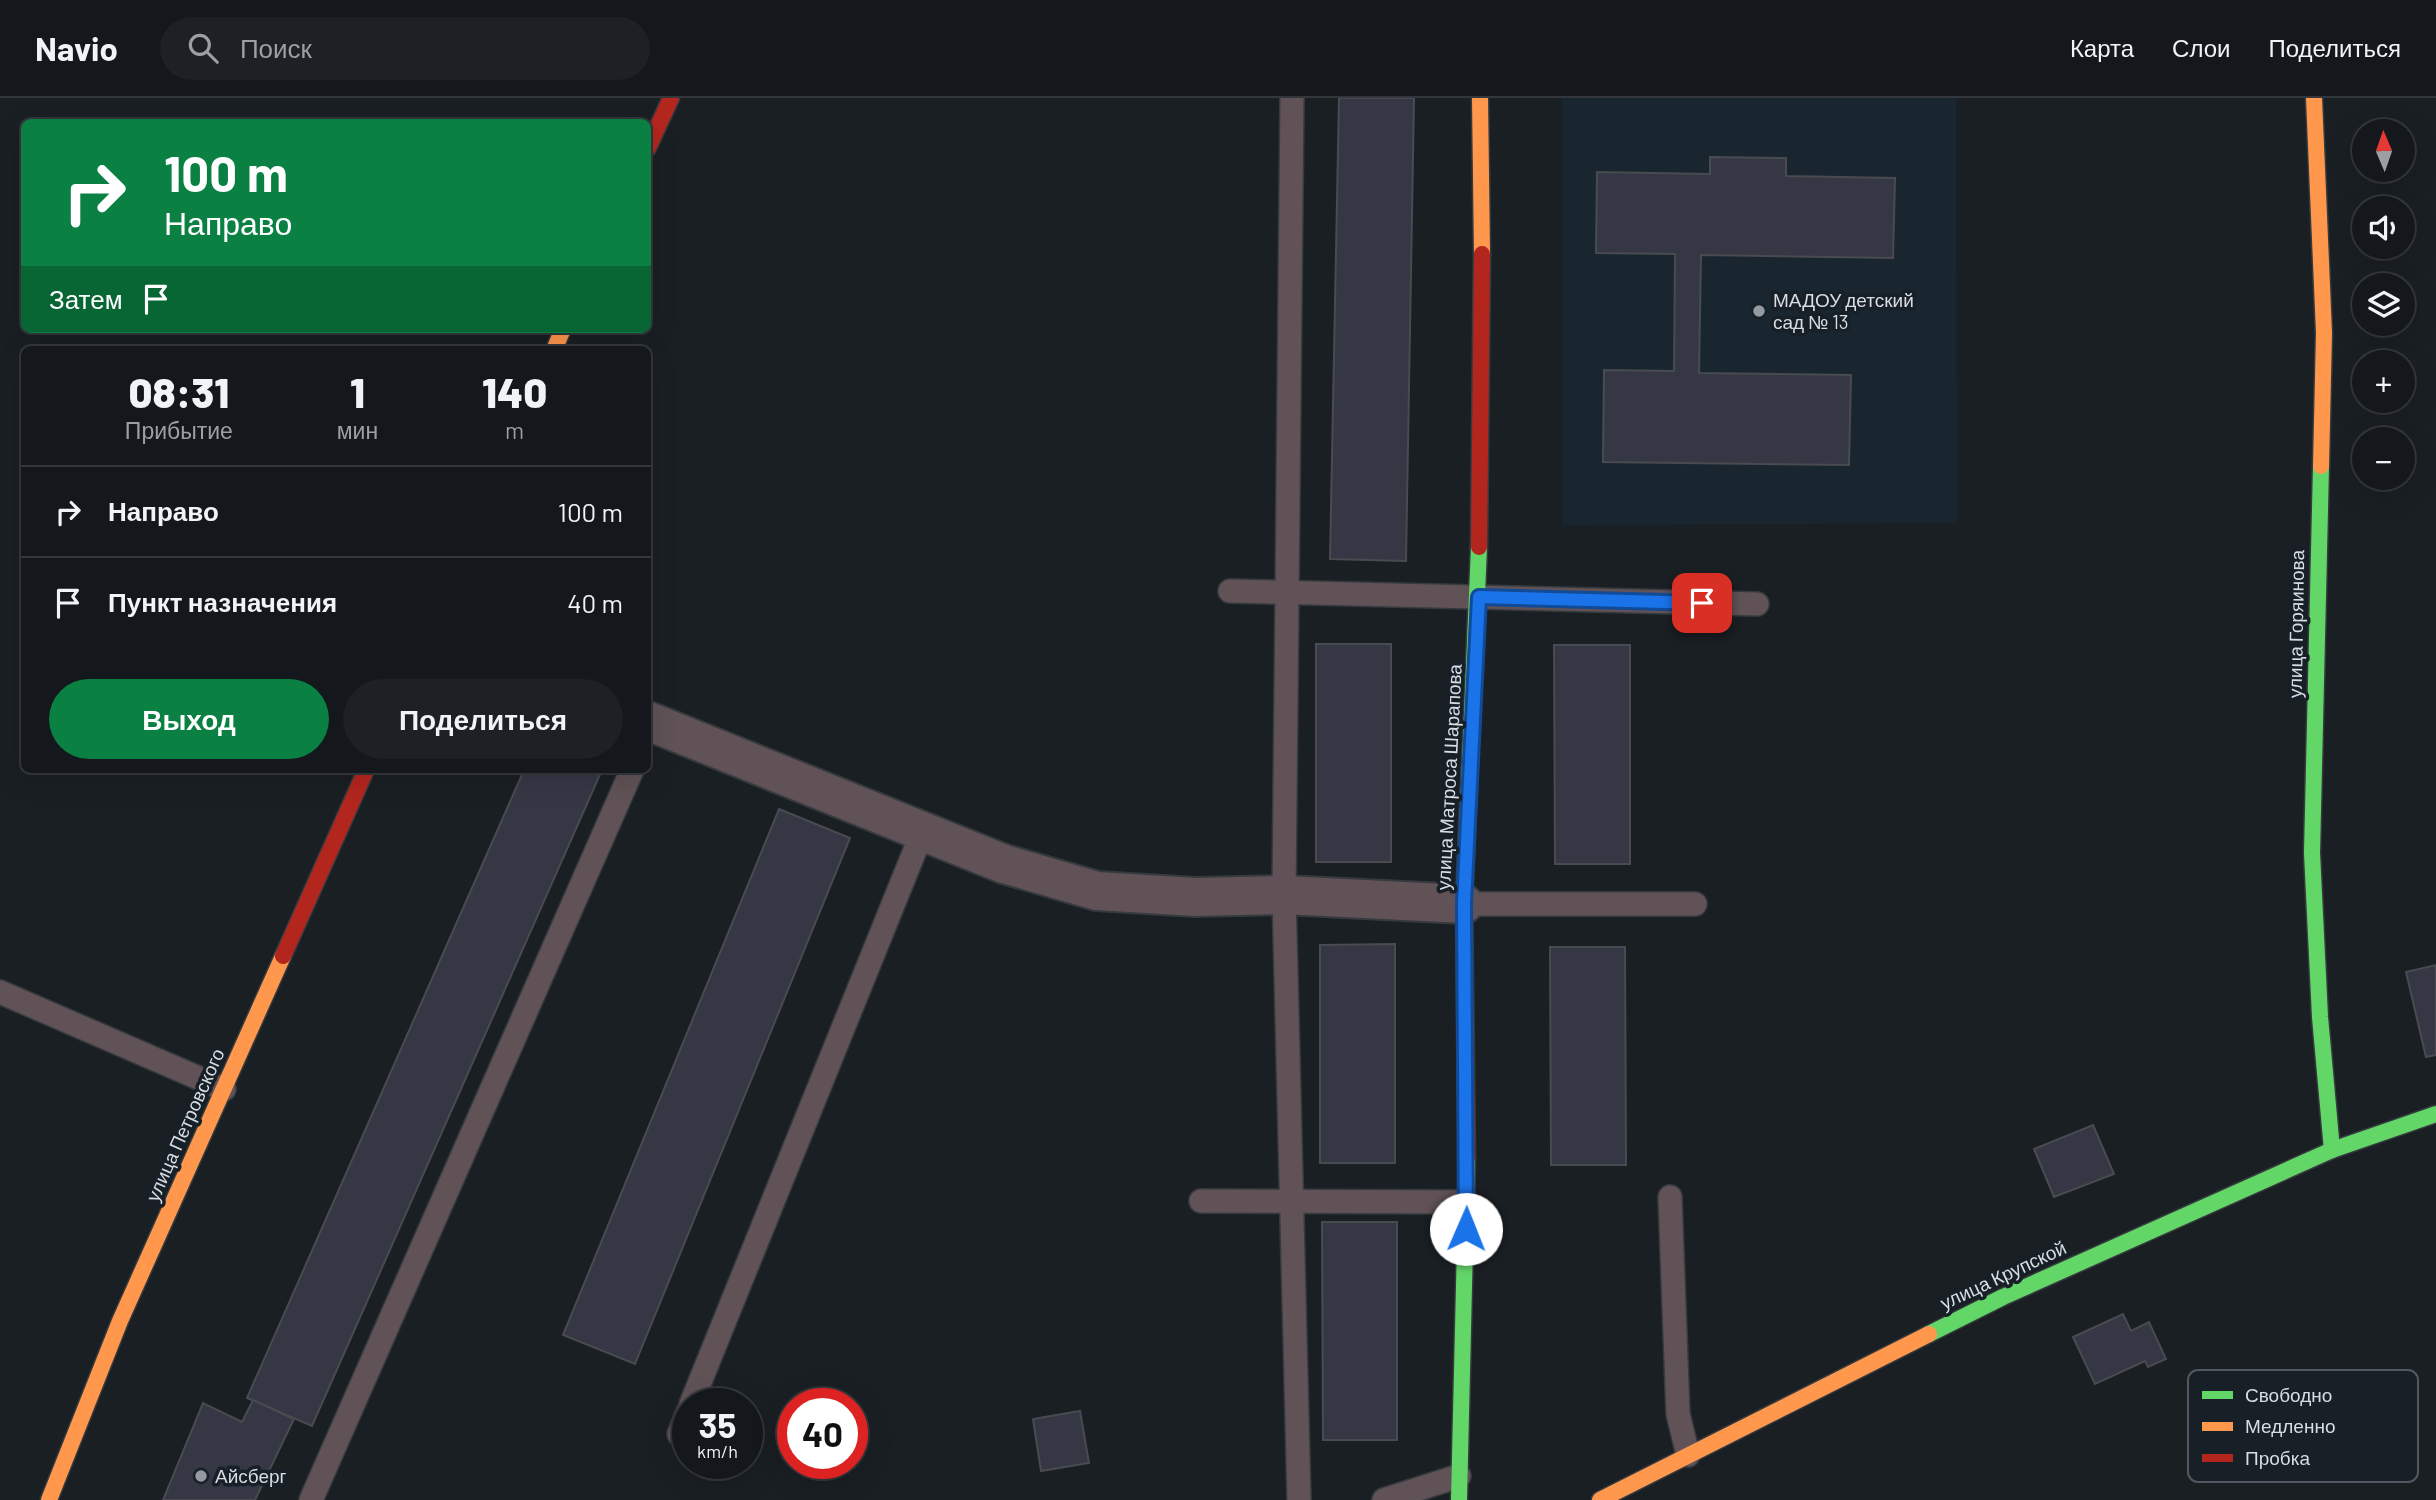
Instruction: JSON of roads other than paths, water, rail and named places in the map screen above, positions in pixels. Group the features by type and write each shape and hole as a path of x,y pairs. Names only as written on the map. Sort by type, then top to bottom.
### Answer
{"street":[{"path":"651,141 671,98"},
{"name":"улица Матроса Шарапова","path":"1459,1500 1467,1202 1464,904 1479,597 1482,244 1480,98"},
{"name":"улица Горяинова","path":"2314,98 2324,333 2312,853 2320,1017 2332,1150"},
{"path":"651,727 1004,864 1097,891 1195,897 1284,895 1464,904"},
{"name":"улица Петровского","path":"50,1500 120,1321 365,773"},
{"name":"улица Крупской","path":"1600,1500 2003,1297 2332,1150 2436,1114"}],"lane":[{"path":"1292,98 1284,895 1299,1500"},
{"path":"1230,591 1757,604"},
{"path":"311,1500 631,773"},
{"path":"697,1388 922,832"},
{"path":"1464,904 1695,904"},
{"path":"0,992 224,1089"},
{"path":"1670,1197 1678,1414 1688,1455"},
{"path":"1200,1201 1467,1202"},
{"path":"1384,1500 1459,1476"}],"place":[{"name":"МАДОУ детский сад № 13","path":"1759,311"},
{"name":"Айсберг","path":"201,1476"}]}
